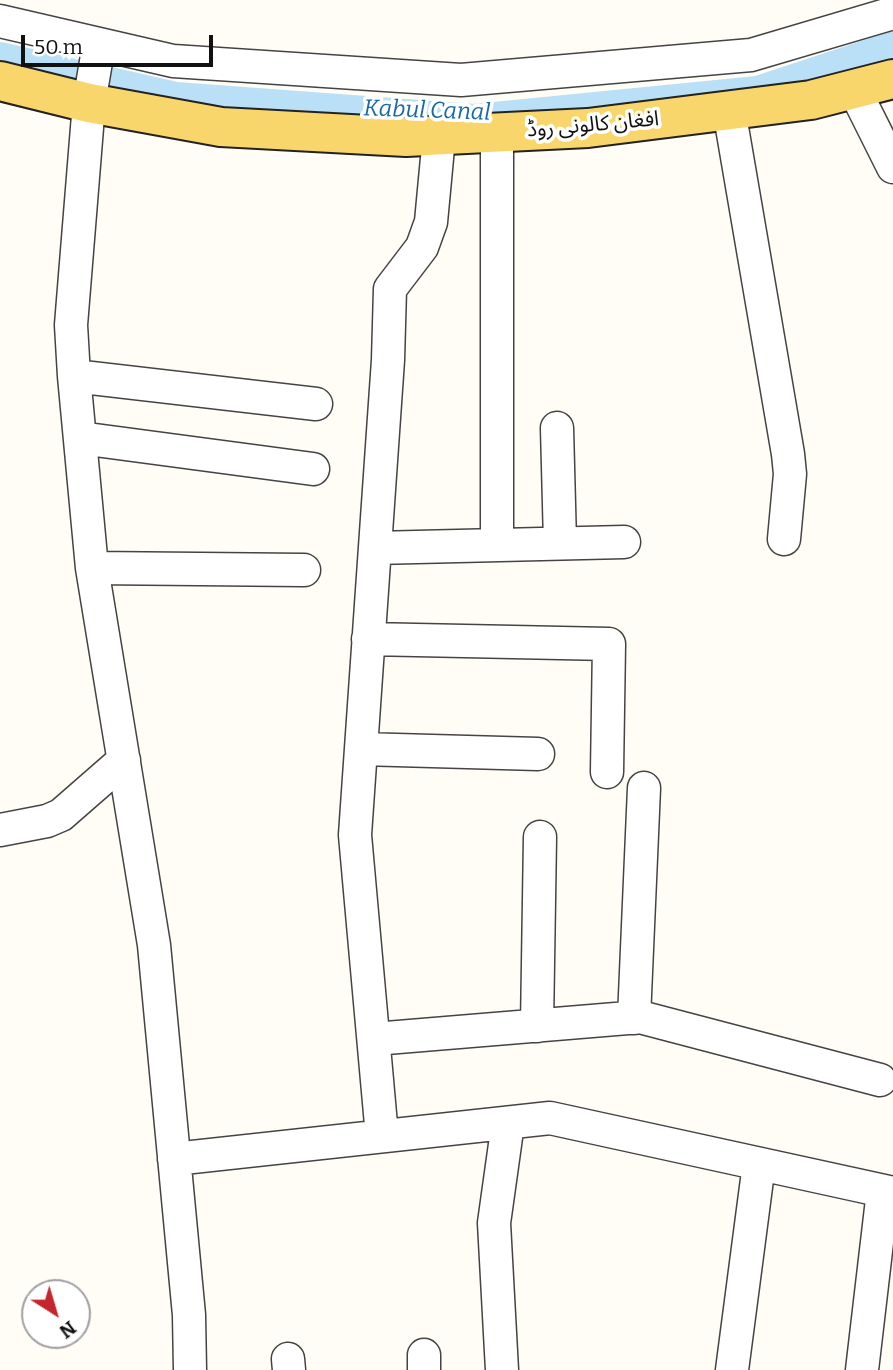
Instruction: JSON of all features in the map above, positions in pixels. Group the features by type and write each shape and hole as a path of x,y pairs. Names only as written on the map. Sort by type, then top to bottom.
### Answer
{"main road":[{"name":"افغان کالونی روڈ","path":"0,81 89,103 221,127 439,137 588,128 811,100 855,91 893,79"}],"street":[{"path":"0,21 173,61 461,80 751,55 893,13"},
{"path":"99,44 89,103 71,325 74,376 92,568 153,945 189,1315 190,1370"},
{"path":"855,91 893,167"},
{"path":"729,110 788,454 790,474 783,539"},
{"path":"497,134 497,545"},
{"path":"382,1136 355,835 390,289 422,247 431,222 439,137"},
{"path":"74,376 316,404"},
{"path":"557,428 560,543"},
{"path":"79,438 313,469"},
{"path":"375,548 624,542"},
{"path":"92,568 304,570"},
{"path":"368,639 609,644 607,772"},
{"path":"361,749 538,754"},
{"path":"0,830 47,821 61,815 124,760"},
{"path":"634,1018 644,788"},
{"path":"537,1026 540,837"},
{"path":"374,1039 634,1018 880,1080"},
{"path":"174,1158 550,1118 888,1192 862,1370"},
{"path":"502,1370 494,1223 508,1123"},
{"path":"732,1370 759,1164"}],"waterway":[{"name":"Kabul Canal","path":"0,55 176,95 474,117 757,89 893,44"}]}
